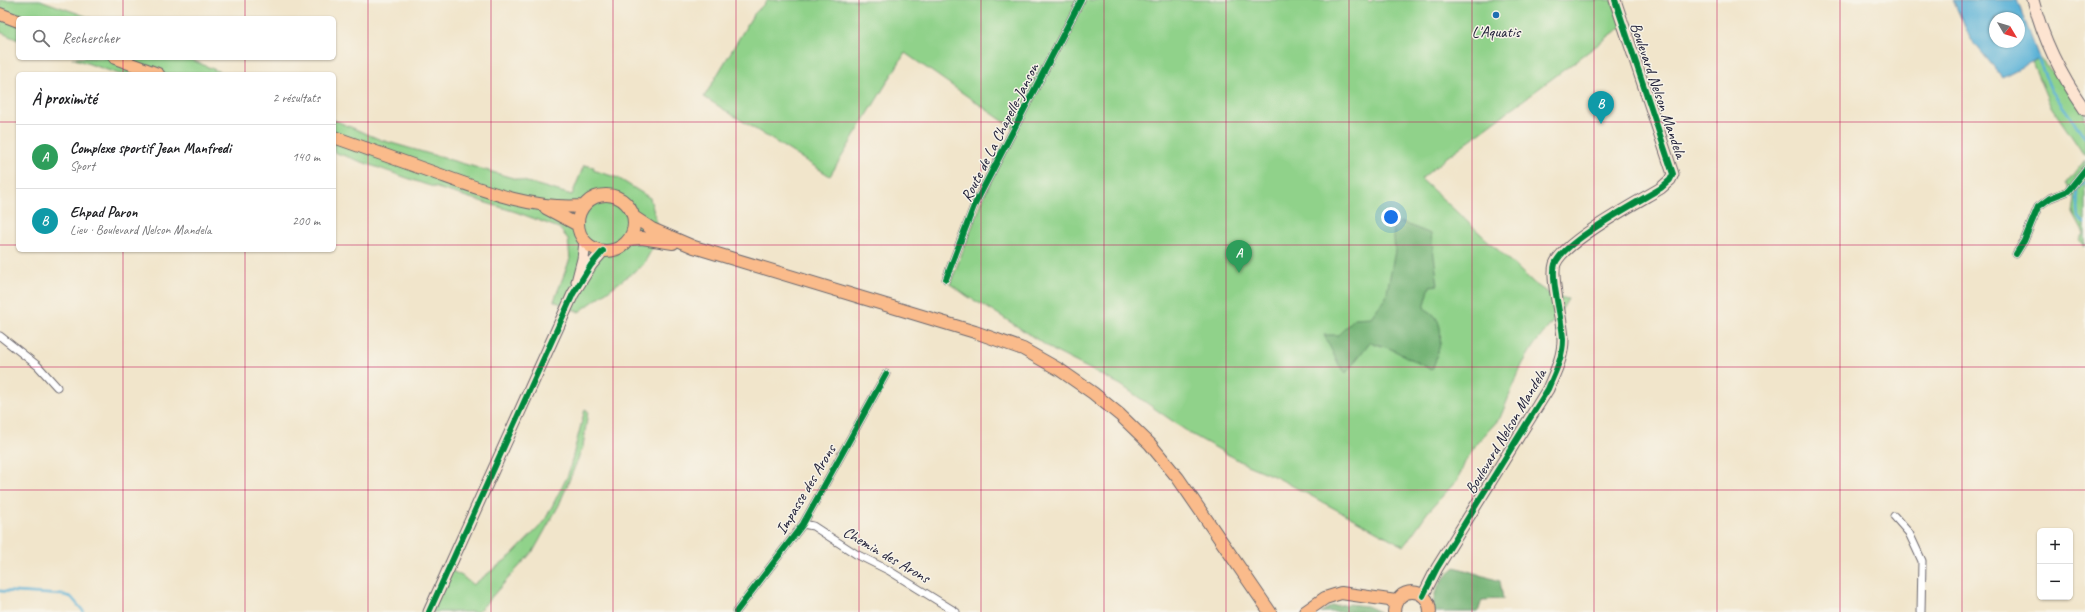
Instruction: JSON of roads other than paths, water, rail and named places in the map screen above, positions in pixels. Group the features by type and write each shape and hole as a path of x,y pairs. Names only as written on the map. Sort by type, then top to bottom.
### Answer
{"main road":[{"path":"0,14 16,20"},
{"path":"120,60 153,72"},
{"path":"336,139 477,188 540,205 566,207 583,206"},
{"path":"608,194 615,196 627,204 634,217 635,225 630,239 618,249 603,251 590,247 580,234 578,225 580,212 583,206 595,196 608,194"},
{"path":"540,205 578,225"},
{"path":"634,217 652,229 694,247 975,332 1023,349 1060,370 1115,410 1150,444 1178,478 1270,612"},
{"path":"630,239 642,238 694,247"},
{"path":"1306,612 1325,598 1341,593 1395,607 1405,593 1418,593 1423,596 1429,605 1430,612"},
{"path":"1257,594 1262,612"}],"street":[{"name":"Route de La Chapelle-Janson","path":"946,279 974,206 1081,0"},
{"name":"Boulevard Nelson Mandela","path":"1423,596 1437,568 1548,389 1559,362 1563,340 1554,277 1555,264 1563,252 1583,237 1661,188 1670,180 1673,174 1615,0"},
{"path":"2033,0 2038,19 2057,63 2085,110"},
{"path":"2016,254 2024,241 2038,207 2050,198 2068,191 2085,170"},
{"path":"573,294 583,260 585,242"},
{"path":"429,612 573,294 591,265 603,251"},
{"path":"0,336 38,366 57,387"},
{"name":"Impasse des Arons","path":"736,612 803,524 886,374"},
{"path":"1894,516 1910,533 1922,561 1921,612"},
{"name":"Chemin des Arons","path":"803,524 813,526 856,554 900,577 956,612"}],"water":[{"path":"1953,0 2017,0 2022,12 1989,12 1989,48 2025,48 2025,21 2039,58 2002,77 1970,38"}],"waterway":[{"path":"2037,56 2051,90 2085,137"},
{"path":"2085,181 2076,190 2078,216 2085,223"},
{"path":"0,591 63,595 71,597 84,612"}],"place":[{"name":"L'Aquatis","path":"1496,15"},
{"name":"Ehpad Paron","path":"1601,124"},
{"name":"Complexe sportif Jean Manfredi","path":"1239,273"}]}
